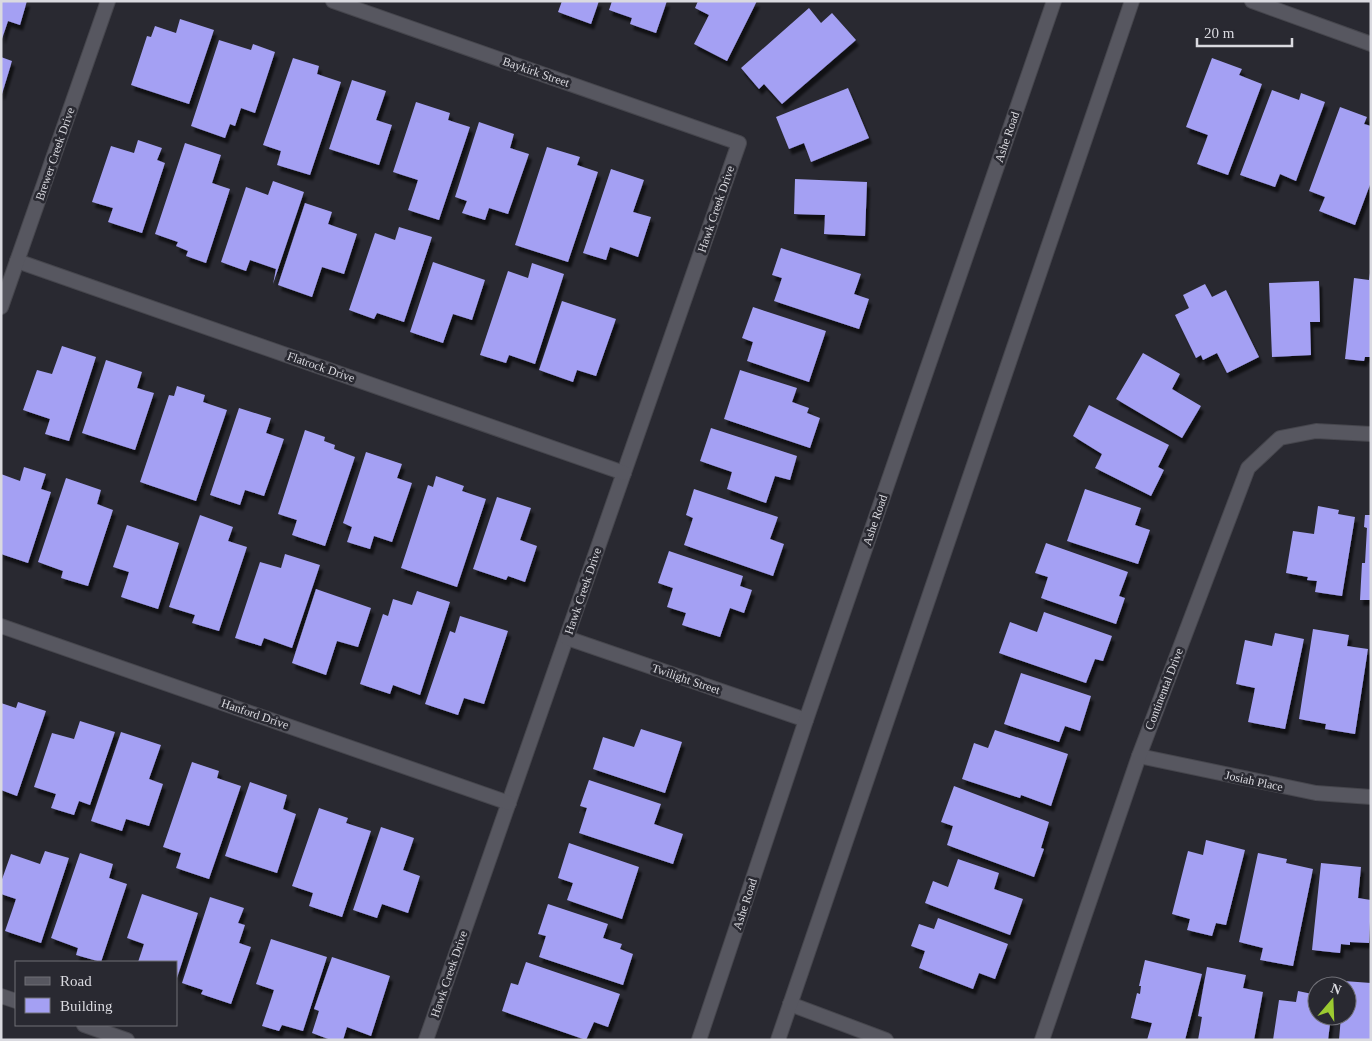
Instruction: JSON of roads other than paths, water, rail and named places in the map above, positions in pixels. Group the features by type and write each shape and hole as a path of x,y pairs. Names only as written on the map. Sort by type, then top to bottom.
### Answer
{"street":[{"name":"Brewer Creek Drive","path":"1,307 108,1"},
{"name":"Baykirk Street","path":"333,1 739,143"},
{"name":"Ashe Road","path":"699,1040 806,720 1054,1"},
{"path":"778,1040 1132,1"},
{"path":"1252,1 1371,44"},
{"name":"Hawk Creek Drive","path":"426,1040 739,143"},
{"name":"Flatrock Drive","path":"17,261 624,473"},
{"name":"Continental Drive","path":"1042,1040 1138,756 1248,468 1280,438 1316,431 1371,434"},
{"name":"Hanford Drive","path":"1,626 509,802"},
{"name":"Twilight Street","path":"567,638 806,720"},
{"name":"Josiah Place","path":"1138,756 1316,794 1371,797"},
{"path":"1,996 15,1001"},
{"path":"790,1004 886,1040"},
{"path":"87,1026 127,1040"}]}
